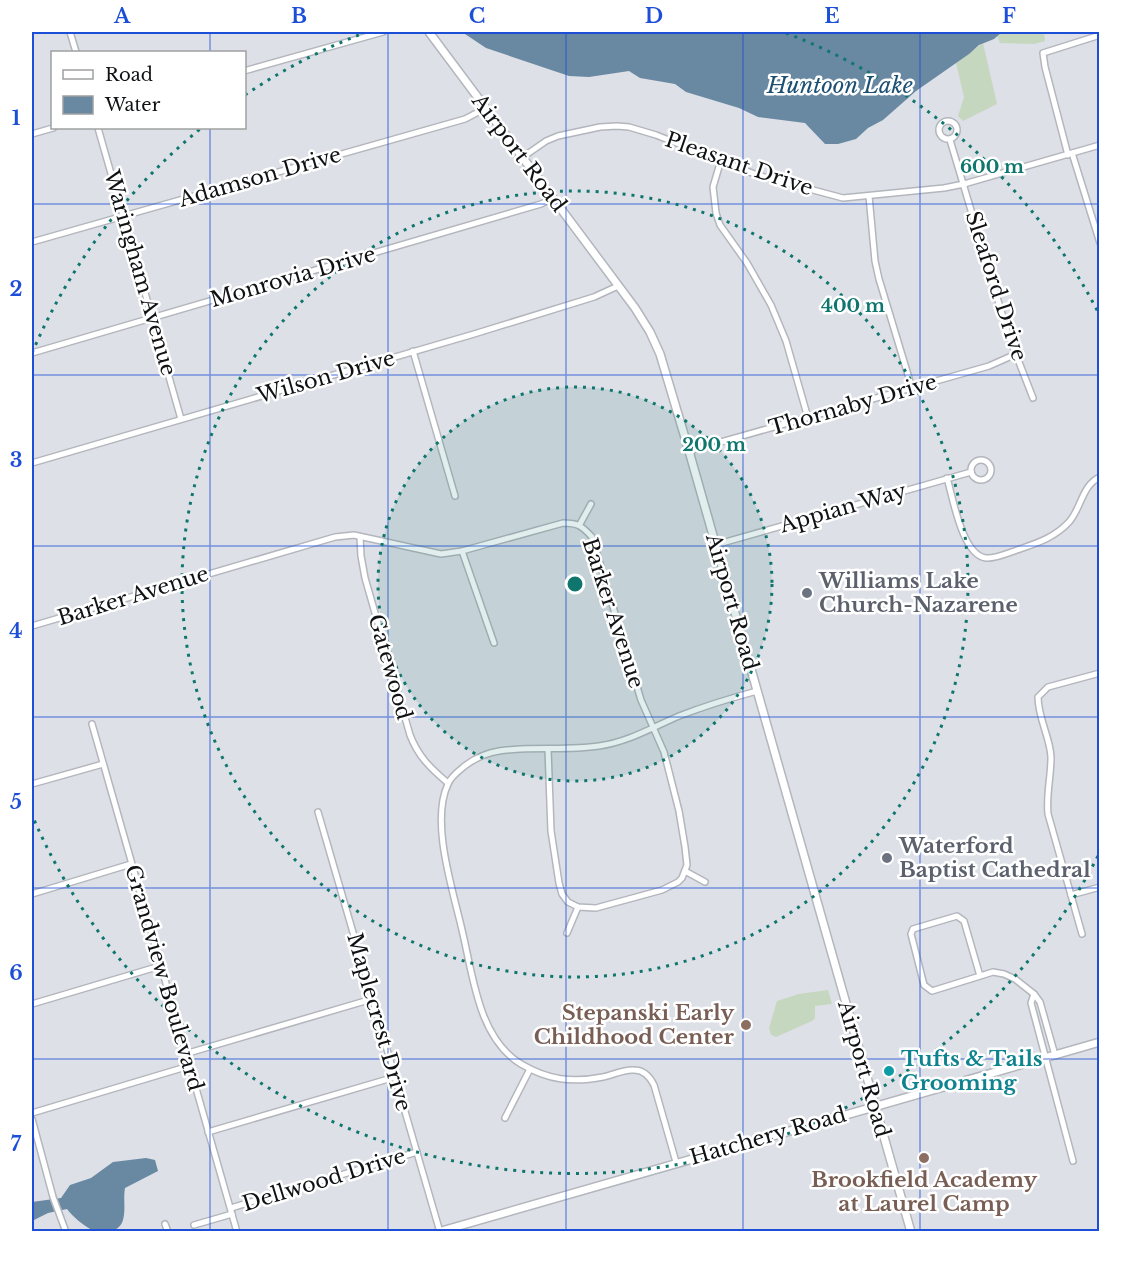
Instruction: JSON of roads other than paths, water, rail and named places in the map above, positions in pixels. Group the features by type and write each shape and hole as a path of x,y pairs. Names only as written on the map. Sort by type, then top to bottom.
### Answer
{"street":[{"path":"70,32 76,51"},
{"path":"246,70 383,32"},
{"name":"Airport Road","path":"429,32 644,321 655,342 667,375 716,544 911,1232"},
{"path":"1100,35 1048,50 1043,53 1042,58 1070,154 1100,243"},
{"name":"Adamson Drive","path":"32,242 465,119 486,108"},
{"name":"Pleasant Drive","path":"523,157 546,141 558,136 600,127 629,127 656,135 757,175 843,198 964,184 1100,146"},
{"path":"32,134 51,129"},
{"name":"Waringham Avenue","path":"98,129 181,419"},
{"name":"Sleaford Drive","path":"950,140 1016,354 1033,398"},
{"path":"721,160 713,187 713,199 718,219 771,305 786,341 808,418"},
{"path":"869,196 875,261 879,279 912,388"},
{"name":"Monrovia Drive","path":"32,353 535,206 553,198"},
{"name":"Wilson Drive","path":"32,463 594,297 618,286"},
{"path":"413,351 455,496"},
{"name":"Thornaby Drive","path":"689,451 989,366 1016,354"},
{"name":"Appian Way","path":"716,544 971,472"},
{"path":"947,478 969,546 978,555 987,558 1042,542 1053,536 1071,520 1085,491 1093,480 1100,477"},
{"path":"580,524 591,504"},
{"name":"Barker Avenue","path":"32,626 335,537 354,536 441,554 462,551 563,523 580,524 592,537 641,700 664,752 679,811 687,866 685,871"},
{"name":"Gatewood","path":"360,537 365,578 410,735 416,751 428,767 448,783"},
{"path":"462,551 494,643"},
{"path":"1082,934 1048,814 1051,755 1038,710 1038,697 1048,687 1100,673"},
{"path":"676,1162 654,1085 644,1072 634,1070 602,1077 563,1079 547,1077 512,1058 494,1038 479,1001 441,836 441,806 448,783 457,772 484,754 519,749 600,746 622,741 690,712 757,691"},
{"name":"Grandview Boulevard","path":"92,723 237,1232"},
{"path":"548,749 551,831 559,882 567,902 585,909 596,908 662,890 678,882 685,871 705,882"},
{"path":"32,784 103,764"},
{"name":"Maplecrest Drive","path":"318,812 439,1231"},
{"path":"32,894 131,864"},
{"path":"1071,895 1100,887"},
{"path":"567,933 578,907"},
{"path":"980,976 964,921 957,916 913,929 911,934 924,986 932,991 993,972 1015,979 1034,994 1040,1002 1055,1055"},
{"path":"32,1004 160,966"},
{"path":"1034,994 1031,1003 1073,1161"},
{"path":"185,1054 372,999"},
{"name":"Hatchery Road","path":"439,1231 1100,1042"},
{"path":"32,1113 189,1066"},
{"path":"505,1118 530,1069"},
{"path":"208,1132 395,1077"},
{"path":"32,1119 53,1197 66,1232"},
{"name":"Dellwood Drive","path":"194,1225 417,1152"},
{"path":"165,1224 168,1232"}],"water":[{"name":"Huntoon Lake","path":"462,32 1002,32 994,39 979,45 916,91 883,120 868,128 856,139 838,144 825,144 805,123 758,117 739,108 686,92 675,84 640,78 629,71 589,77 569,76 486,48"},
{"path":"146,1158 155,1160 158,1171 125,1188 123,1220 115,1230 96,1232 78,1221 67,1209 48,1213 32,1221 32,1202 61,1198 70,1185 91,1178 113,1162"}],"place":[{"name":"Williams Lake Church-Nazarene","path":"807,593"},
{"name":"Waterford Baptist Cathedral","path":"887,858"},
{"name":"Stepanski Early Childhood Center","path":"746,1025"},
{"name":"Tufts & Tails Grooming","path":"889,1071"},
{"name":"Brookfield Academy at Laurel Camp","path":"924,1158"}]}
